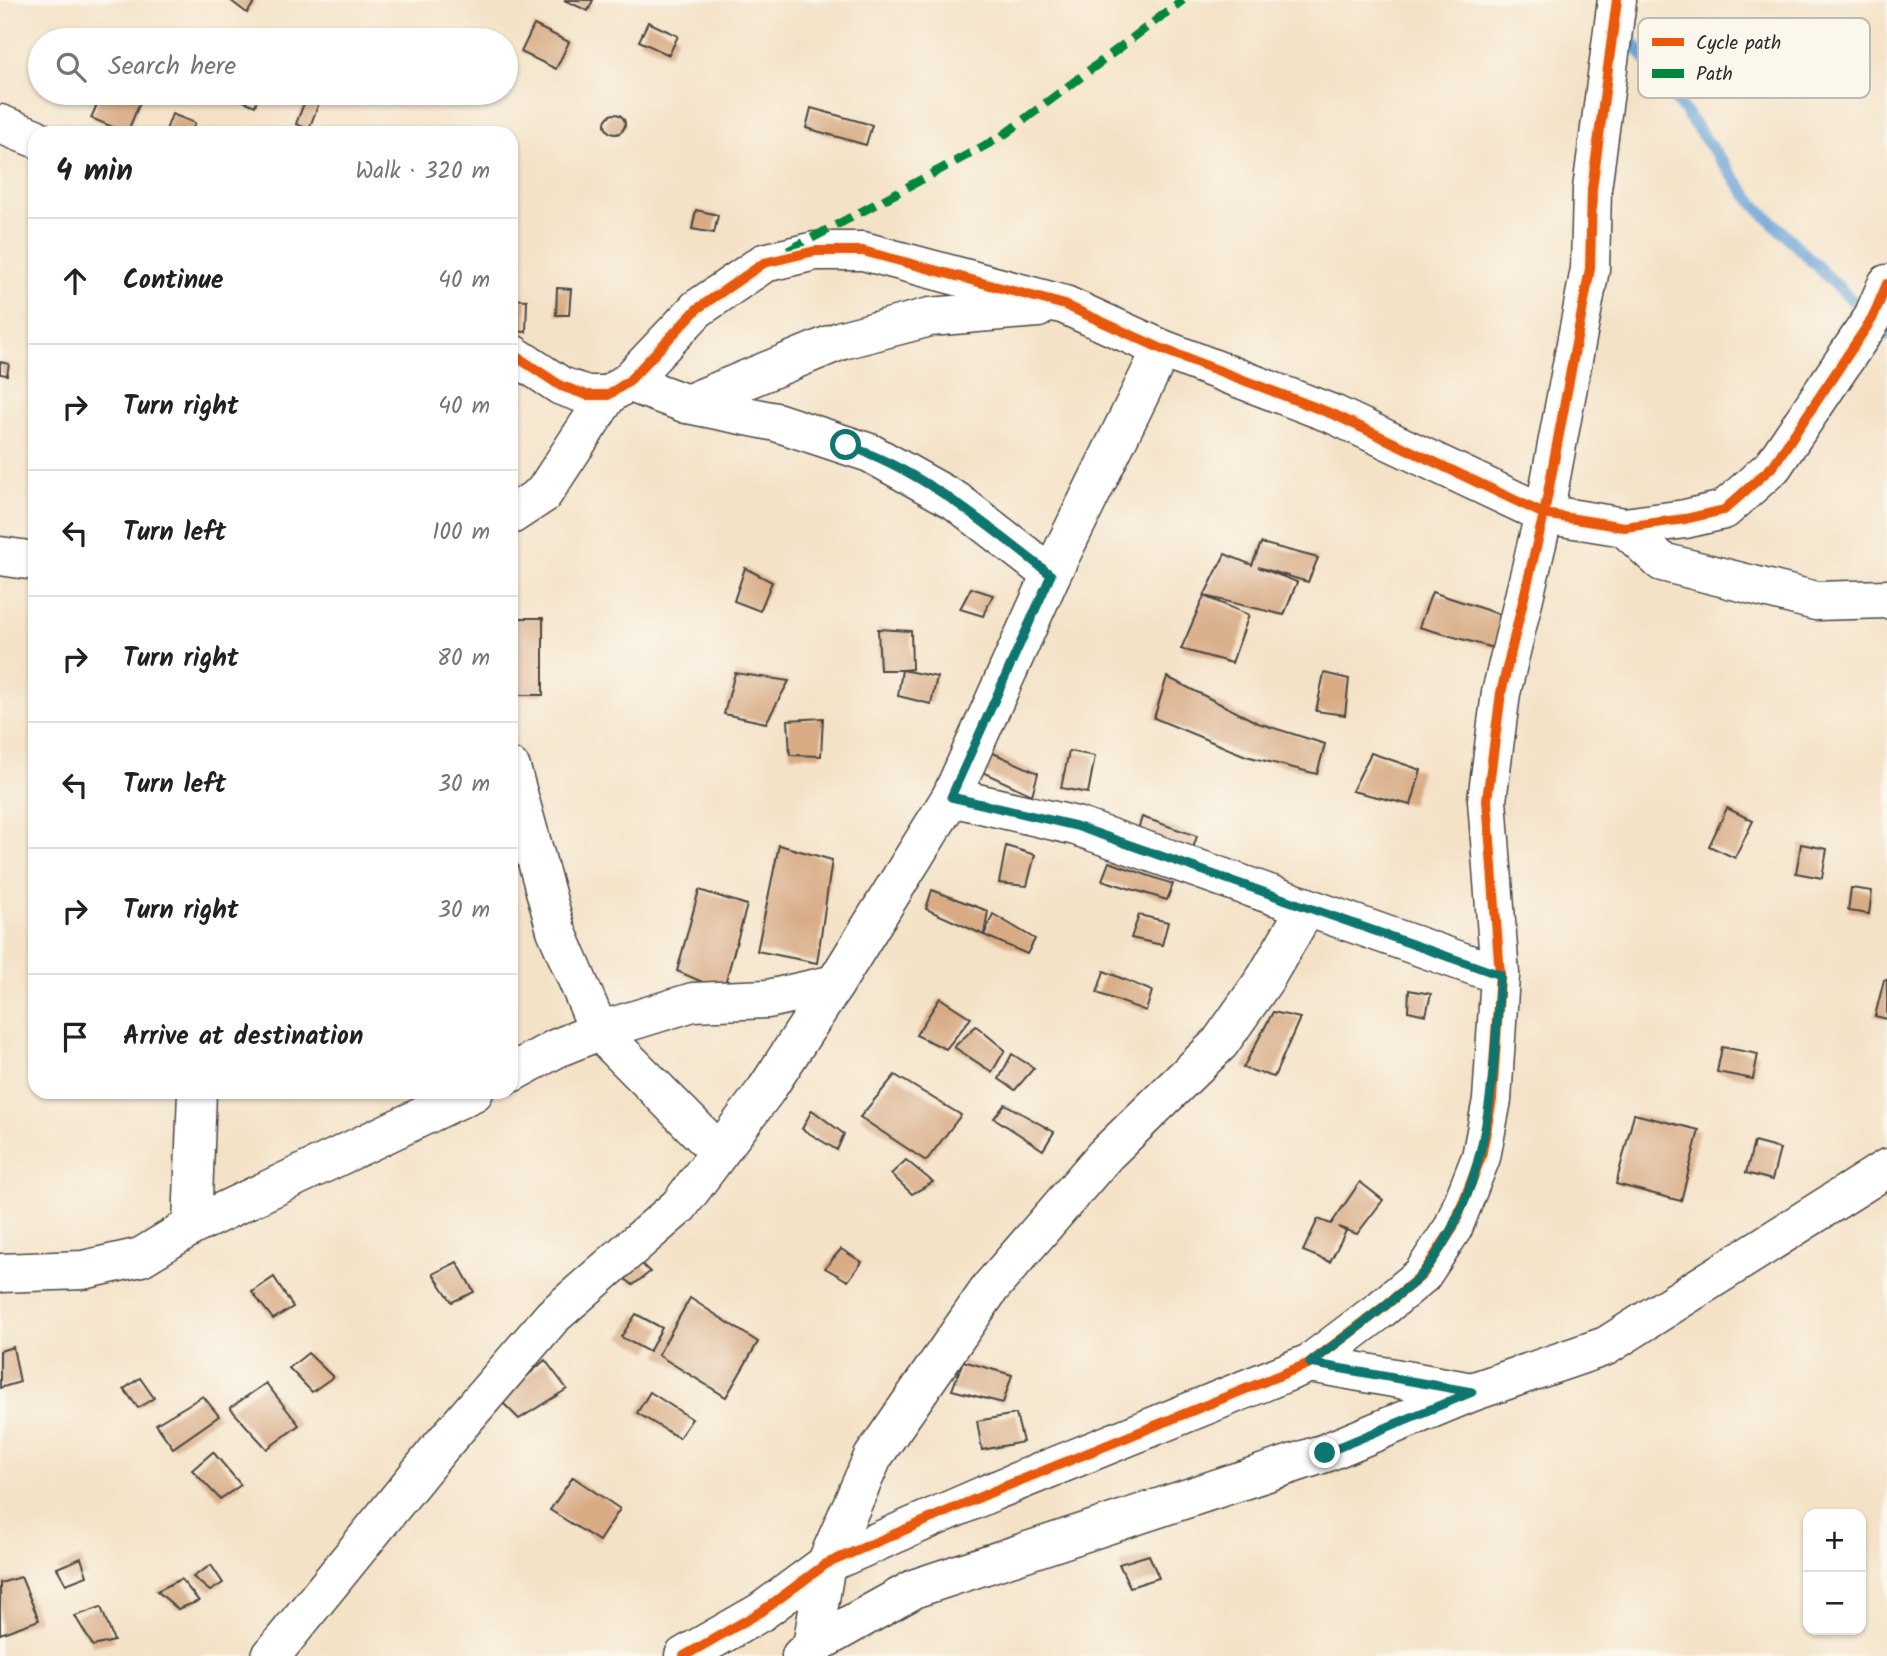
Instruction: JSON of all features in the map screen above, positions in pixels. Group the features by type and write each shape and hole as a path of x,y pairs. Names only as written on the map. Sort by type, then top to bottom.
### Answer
{"street":[{"path":"684,1656 761,1612 826,1564 995,1491 1310,1363 1381,1310 1422,1275 1453,1228 1481,1157 1492,1100 1500,975 1487,800 1501,693 1544,514 1590,268 1592,189 1617,0"},
{"path":"0,124 28,135"},
{"path":"518,510 543,494 618,389 697,309 764,263 815,251 863,251 1065,305 1162,349 1335,415 1544,514 1624,527 1685,519 1724,510 1773,466 1872,319 1887,284"},
{"path":"687,404 842,340 930,317 1065,305"},
{"path":"271,1656 438,1450 552,1317 679,1206 766,1090 951,797 1051,575 1162,349"},
{"path":"518,358 561,386 587,395 618,389 776,422 870,453 956,502 1051,575"},
{"path":"1624,527 1662,562 1816,601 1887,599"},
{"path":"0,555 28,560"},
{"path":"518,793 556,930 599,1031 719,1152"},
{"path":"951,797 1076,826 1500,975"},
{"path":"807,1651 826,1564 873,1457 991,1287 1105,1155 1220,1043 1265,978 1307,907"},
{"path":"518,1069 557,1048 599,1031 693,1002 768,999 835,984"},
{"path":"192,1226 197,1099"},
{"path":"0,1273 83,1270 141,1257 192,1226 459,1099"},
{"path":"807,1651 916,1588 1325,1453 1472,1392 1606,1346 1887,1168"},
{"path":"1310,1363 1472,1392"}],"building":[{"path":"230,0 256,0 247,13"},
{"path":"564,0 593,0 588,11"},
{"path":"648,22 678,36 669,55 639,41"},
{"path":"534,25 569,42 556,69 521,52"},
{"path":"97,105 139,105 130,126 110,126 91,118"},
{"path":"303,105 318,105 310,126 296,124"},
{"path":"811,108 872,125 866,145 806,128"},
{"path":"172,114 195,123 194,126 168,126"},
{"path":"615,114 622,117 625,124 622,131 615,134 608,131 605,124 608,117"},
{"path":"696,210 718,215 714,233 692,229"},
{"path":"557,288 571,289 569,315 556,315"},
{"path":"518,299 527,300 526,332 518,331"},
{"path":"0,362 9,364 7,375 0,374"},
{"path":"1261,543 1318,558 1308,582 1258,567 1297,582 1284,615 1204,596 1225,554 1252,565"},
{"path":"745,568 772,582 760,611 734,601"},
{"path":"971,588 993,595 983,616 960,609"},
{"path":"1432,592 1520,621 1511,653 1419,627"},
{"path":"1204,596 1249,615 1232,663 1181,649"},
{"path":"518,618 543,618 543,695 518,695"},
{"path":"878,629 911,631 912,669 880,670"},
{"path":"902,670 937,677 931,704 898,696"},
{"path":"735,673 789,681 766,723 724,714"},
{"path":"1324,673 1349,679 1345,715 1316,711"},
{"path":"1167,677 1258,723 1325,744 1317,774 1246,756 1154,718"},
{"path":"823,718 821,756 790,755 788,720"},
{"path":"984,749 1038,773 1032,795 978,770"},
{"path":"1069,751 1095,756 1088,793 1061,788"},
{"path":"1371,753 1421,770 1411,805 1352,791"},
{"path":"1727,808 1753,821 1735,858 1709,846"},
{"path":"1142,817 1197,836 1192,851 1136,835"},
{"path":"1801,844 1827,849 1822,878 1796,873"},
{"path":"779,845 832,860 817,963 757,951"},
{"path":"1006,846 1035,855 1027,886 999,883"},
{"path":"1109,862 1173,884 1167,900 1102,880"},
{"path":"1851,888 1872,891 1869,914 1848,911"},
{"path":"699,890 747,905 723,991 677,971"},
{"path":"932,890 988,911 984,935 926,909"},
{"path":"993,914 1035,939 1027,954 984,935"},
{"path":"1139,915 1168,922 1162,945 1131,938"},
{"path":"1104,971 1152,991 1146,1011 1097,993"},
{"path":"1884,980 1887,980 1887,1019 1875,1016"},
{"path":"1409,990 1431,994 1426,1015 1408,1011"},
{"path":"940,998 971,1018 946,1049 916,1035"},
{"path":"1273,1012 1300,1018 1274,1077 1243,1068"},
{"path":"976,1026 1005,1050 992,1072 954,1047"},
{"path":"1722,1047 1758,1054 1753,1079 1717,1072"},
{"path":"1012,1054 1034,1068 1015,1090 999,1079"},
{"path":"895,1075 961,1115 926,1161 860,1117"},
{"path":"1005,1104 1054,1132 1043,1150 994,1118"},
{"path":"812,1110 844,1134 837,1150 802,1129"},
{"path":"1634,1114 1699,1130 1681,1201 1616,1184"},
{"path":"1754,1142 1780,1149 1772,1180 1746,1173"},
{"path":"906,1160 933,1182 912,1194 891,1174"},
{"path":"1360,1182 1383,1200 1357,1234 1338,1227 1346,1231 1330,1262 1303,1251 1318,1219 1331,1224"},
{"path":"841,1249 862,1262 848,1281 825,1268"},
{"path":"635,1258 650,1272 633,1285 616,1272"},
{"path":"457,1262 474,1292 452,1302 433,1274"},
{"path":"274,1277 293,1307 273,1319 252,1292"},
{"path":"690,1298 758,1342 726,1397 658,1355"},
{"path":"636,1314 662,1328 649,1352 621,1337"},
{"path":"13,1347 20,1382 0,1388 0,1351"},
{"path":"308,1353 333,1377 312,1392 289,1368"},
{"path":"545,1360 567,1389 519,1419 500,1400"},
{"path":"963,1361 1012,1375 1003,1403 952,1390"},
{"path":"140,1378 154,1398 138,1408 124,1389"},
{"path":"266,1383 299,1425 267,1449 230,1408"},
{"path":"650,1392 692,1419 679,1438 637,1413"},
{"path":"203,1396 219,1416 173,1448 156,1424"},
{"path":"1016,1414 1023,1442 982,1450 977,1421"},
{"path":"213,1452 241,1485 220,1499 192,1470"},
{"path":"573,1477 620,1509 599,1541 550,1510"},
{"path":"1149,1555 1159,1578 1130,1587 1119,1564"},
{"path":"81,1558 87,1576 66,1584 57,1568"},
{"path":"211,1565 223,1583 210,1591 193,1577"},
{"path":"21,1577 39,1620 0,1634 0,1583"},
{"path":"181,1579 199,1601 178,1609 157,1591"},
{"path":"101,1607 114,1641 93,1646 75,1616"}],"waterway":[{"path":"1622,28 1638,49"},
{"path":"1674,98 1754,204 1887,335"}],"marked path":[{"path":"788,251 1001,137 1183,0"}],"cycle path":[{"path":"684,1656 761,1612 826,1564 994,1491 1310,1363 1422,1275 1453,1228 1481,1157 1492,1100 1500,975 1487,800 1501,693 1544,514 1590,269 1592,189 1617,0"},
{"path":"518,358 561,386 587,395 608,395 628,382 697,309 764,263 815,251 863,251 1065,305 1162,349 1335,415 1544,514 1624,527 1685,519 1724,510 1773,466 1872,319 1887,284"}],"route":[{"path":"846,445 870,453 956,502 1051,575 951,797 1076,826 1500,975 1492,1100 1481,1157 1453,1228 1422,1275 1381,1310 1310,1363 1472,1392 1325,1453"}]}
